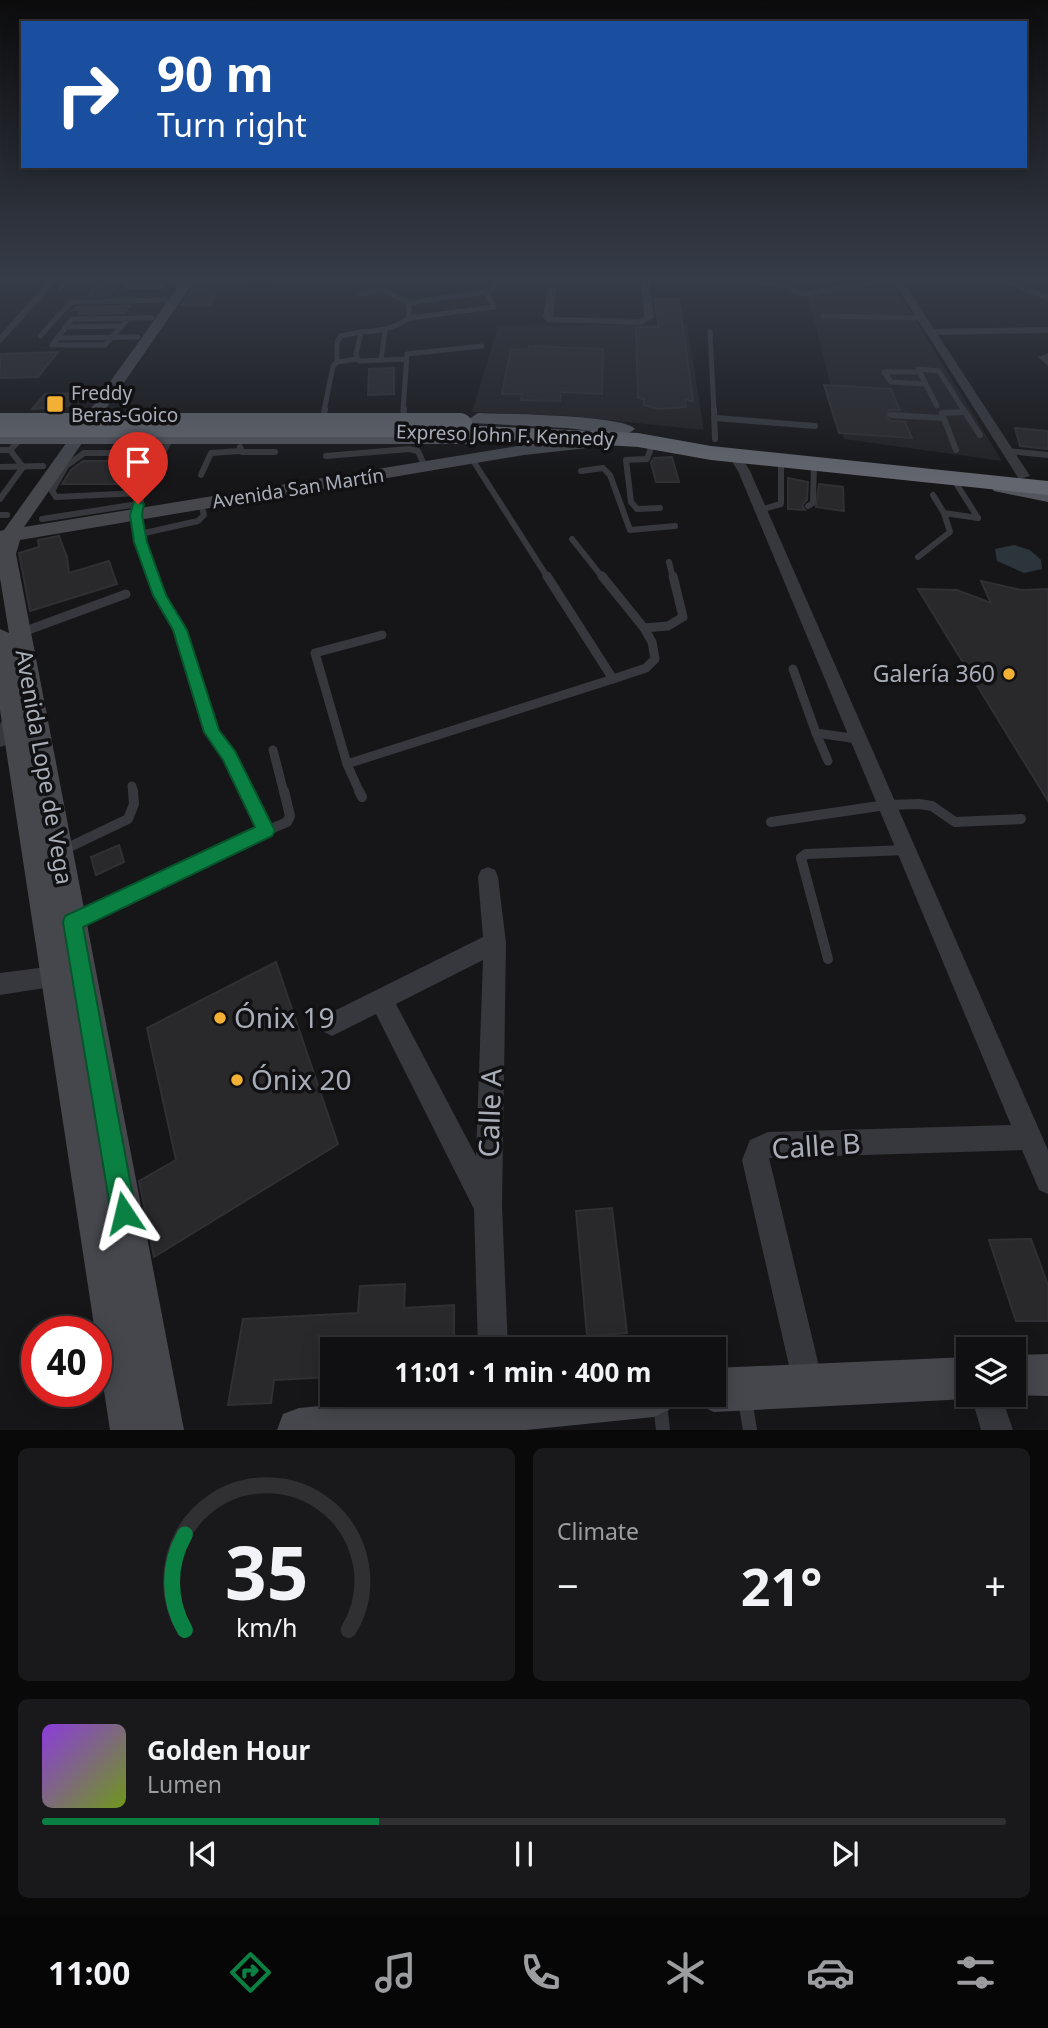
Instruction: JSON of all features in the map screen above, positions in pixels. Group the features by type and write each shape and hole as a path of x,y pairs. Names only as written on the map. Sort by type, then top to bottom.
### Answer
{"highway":[{"name":"Expreso John F. Kennedy","path":"0,421 626,429 714,437 1048,478"},
{"name":"Expreso John F. Kennedy","path":"6,438 459,428 638,440 714,437 734,455 1048,488"}],"main road":[{"path":"202,417 184,421 126,421 112,426 109,432 241,444 482,437 597,442 651,448 714,437"},
{"path":"6,438 202,417 566,422 626,429"},
{"path":"0,421 40,420 48,424 34,433 6,438"},
{"path":"0,421 77,429 166,446 192,438"},
{"path":"962,481 1048,496"}],"street":[{"path":"3,521 40,487 132,347"},
{"path":"77,429 137,347"},
{"path":"942,347 1024,476"},
{"path":"1048,356 1043,357 1048,363"},
{"name":"Avenida San Martín","path":"3,521 201,504 472,459 597,442"},
{"path":"734,455 1048,1181"},
{"name":"Avenida Lope de Vega","path":"3,521 12,722 70,974 162,1430"},
{"name":"Avenida Lope de Vega","path":"12,722 60,852 72,922 70,974 132,1430"},
{"name":"Calle A","path":"488,877 495,943 488,1206 493,1337"},
{"path":"332,1024 495,943"},
{"path":"0,984 70,974"},
{"path":"382,1001 488,1206"},
{"name":"Calle B","path":"808,1384 755,1160 759,1149 768,1145 1029,1137"},
{"path":"1026,1376 1048,1375"},
{"path":"728,1389 956,1378"},
{"path":"299,1430 390,1425 472,1407"},
{"path":"990,1407 997,1430"}],"lane":[{"path":"323,418 330,377 337,362 338,347"},
{"path":"357,359 359,347"},
{"path":"381,360 383,347"},
{"path":"403,418 407,354 473,347"},
{"path":"711,347 714,437 815,426"},
{"path":"337,362 357,359 406,359"},
{"path":"919,372 918,369 939,371 979,435"},
{"path":"919,372 884,372 891,382 925,384"},
{"path":"919,372 937,407"},
{"path":"959,403 978,403"},
{"path":"956,450 943,418 944,411 964,412"},
{"path":"891,415 943,418"},
{"path":"0,450 6,438 40,487 137,509"},
{"path":"226,460 227,455 241,444"},
{"path":"201,475 211,453 241,444 275,452"},
{"path":"40,487 84,453 166,446"},
{"path":"166,446 140,493 137,509 140,534 159,595 180,630 212,732 229,755 266,831"},
{"path":"651,448 648,460 626,460 631,502 637,509 660,508"},
{"path":"326,456 409,449 418,451 425,467"},
{"path":"1008,451 1048,455"},
{"path":"472,459 613,679"},
{"path":"760,510 781,505 782,460"},
{"path":"808,506 813,503 814,464"},
{"path":"0,467 56,498 140,493"},
{"path":"581,471 603,468 610,475 630,530 676,526"},
{"path":"944,513 978,518 962,481"},
{"path":"918,557 950,532 944,513 933,495"},
{"path":"140,534 198,521 204,515 201,504"},
{"path":"347,764 646,668 655,659 652,642 644,628 572,539"},
{"path":"644,628 668,626 682,617 669,562"},
{"path":"10,635 126,594"},
{"path":"362,797 347,764 315,653 382,635"},
{"path":"793,669 828,761"},
{"path":"816,733 858,739"},
{"path":"72,922 287,822 290,816 272,750"},
{"path":"60,852 128,819 134,804 132,786"},
{"path":"771,822 886,805 932,806 955,822 1021,819"},
{"path":"828,959 801,858 806,854 906,850"},
{"path":"728,1389 750,1430"},
{"path":"659,1407 663,1430"}],"shaded area":[{"path":"492,347 691,347 704,430 569,416 472,412"},
{"path":"821,347 932,347 1002,461 844,439"},
{"path":"1014,545 1030,550 1041,560 1042,569 1024,573 997,561 995,549"}],"building":[{"path":"529,347 603,349 602,394 561,392 560,401 521,400 522,394 502,394 511,349 529,350"},
{"path":"637,347 686,347 693,401 685,400 686,407 658,409 644,405 644,399 638,398"},
{"path":"58,352 38,377 0,378 0,354"},
{"path":"394,368 394,394 368,395 369,369"},
{"path":"824,385 891,389 900,410 889,410 886,417 890,421 905,422 912,438 839,433"},
{"path":"79,393 69,406 32,409 45,394"},
{"path":"1015,428 1048,431 1048,449 1020,446"},
{"path":"672,457 679,482 656,482 651,463 654,458"},
{"path":"83,461 146,461 132,484 62,484 71,470"},
{"path":"788,478 808,482 807,500 802,505 805,510 788,509"},
{"path":"819,484 843,487 844,511 816,507"},
{"path":"59,536 67,557 69,573 109,561 117,584 30,611 19,553 39,547 38,540"},
{"name":"Galería 360","path":"981,581 1021,590 1048,589 1048,801 918,589 957,590 991,603"},
{"path":"119,845 124,862 96,875 91,857"},
{"path":"276,962 338,1144 154,1257 139,1181 176,1160 147,1028"},
{"path":"612,1208 627,1333 587,1336 576,1211"},
{"path":"1031,1239 1048,1285 1048,1321 1016,1321 989,1240"},
{"path":"405,1284 404,1308 454,1305 454,1337 320,1337 320,1378 274,1380 271,1403 228,1405 243,1319 358,1313 360,1286"}],"place":[{"name":"Freddy Beras-Goico","path":"55,404"},
{"name":"Galería 360","path":"1009,674"},
{"name":"Ónix 19","path":"220,1018"},
{"name":"Ónix 20","path":"237,1080"}],"route":[{"path":"124,1213 72,922 266,831 229,755 212,732 193,680 180,630 159,595 141,542 136,515 138,504"}]}
